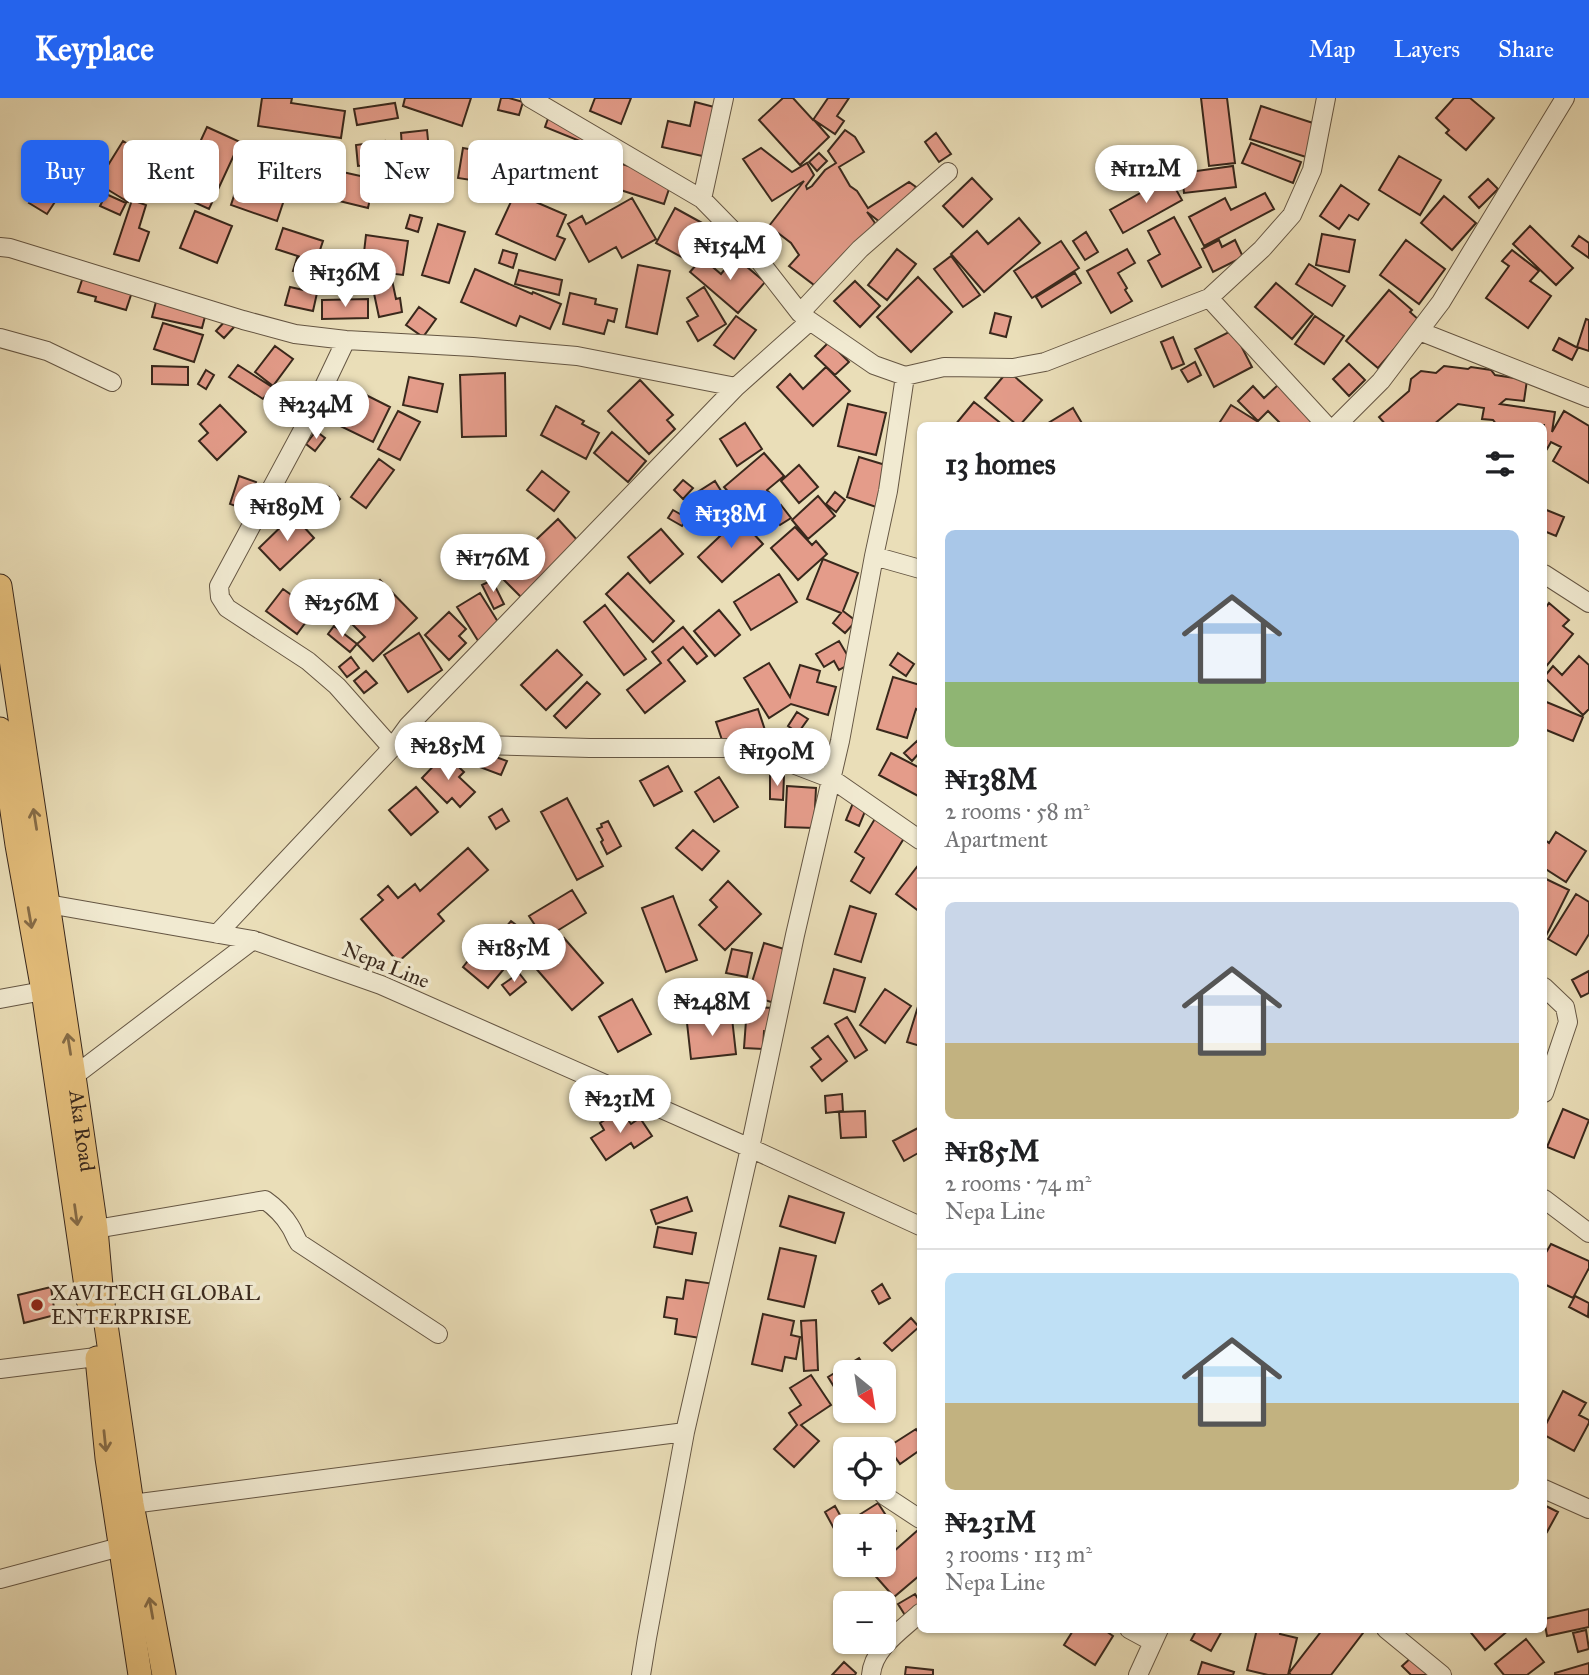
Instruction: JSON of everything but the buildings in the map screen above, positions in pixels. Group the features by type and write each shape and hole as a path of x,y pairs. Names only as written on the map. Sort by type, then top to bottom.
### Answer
{"main road":[{"name":"Aka Road","path":"0,586 74,1076 132,1504 164,1675"},
{"name":"Aka Road","path":"0,729 8,842 43,990 96,1357 107,1458 140,1675"}],"street":[{"path":"530,98 702,198 747,245 805,317 874,365 905,376 944,367 1013,368 1045,362 1209,298 1262,249 1292,215 1312,170 1326,98"},
{"path":"702,198 724,98"},
{"path":"1340,422 1381,381 1441,302 1565,98"},
{"path":"216,934 392,748 408,726 805,317 860,249 948,172"},
{"path":"0,247 295,334 577,356 736,387"},
{"path":"1209,298 1323,422"},
{"path":"1419,331 1589,398"},
{"path":"0,338 47,351 112,382"},
{"path":"346,340 306,424 219,586 220,597 227,608 308,661 337,686 392,748"},
{"path":"641,1675 685,1432 840,741 888,491 905,376"},
{"path":"874,556 917,568"},
{"path":"1547,576 1589,603"},
{"path":"408,726 478,745 732,748 772,756 832,779 917,839"},
{"name":"Nepa Line","path":"48,904 253,940 381,985 917,1225"},
{"path":"74,1076 253,940"},
{"path":"0,999 43,990"},
{"path":"1547,990 1565,1007 1568,1022 1547,1084"},
{"path":"96,1229 265,1200 274,1206 291,1227 299,1243 438,1334"},
{"path":"1547,1201 1589,1233"},
{"path":"0,1369 96,1357"},
{"path":"132,1504 685,1432"},
{"path":"1547,1490 1589,1509"},
{"path":"891,1500 917,1517"},
{"path":"0,1579 120,1547"},
{"path":"871,1675 878,1652 917,1616"},
{"path":"1391,1633 1442,1675"},
{"path":"1138,1675 1156,1636"}],"place":[{"name":"XAVITECH GLOBAL ENTERPRISE","path":"37,1305"}]}
